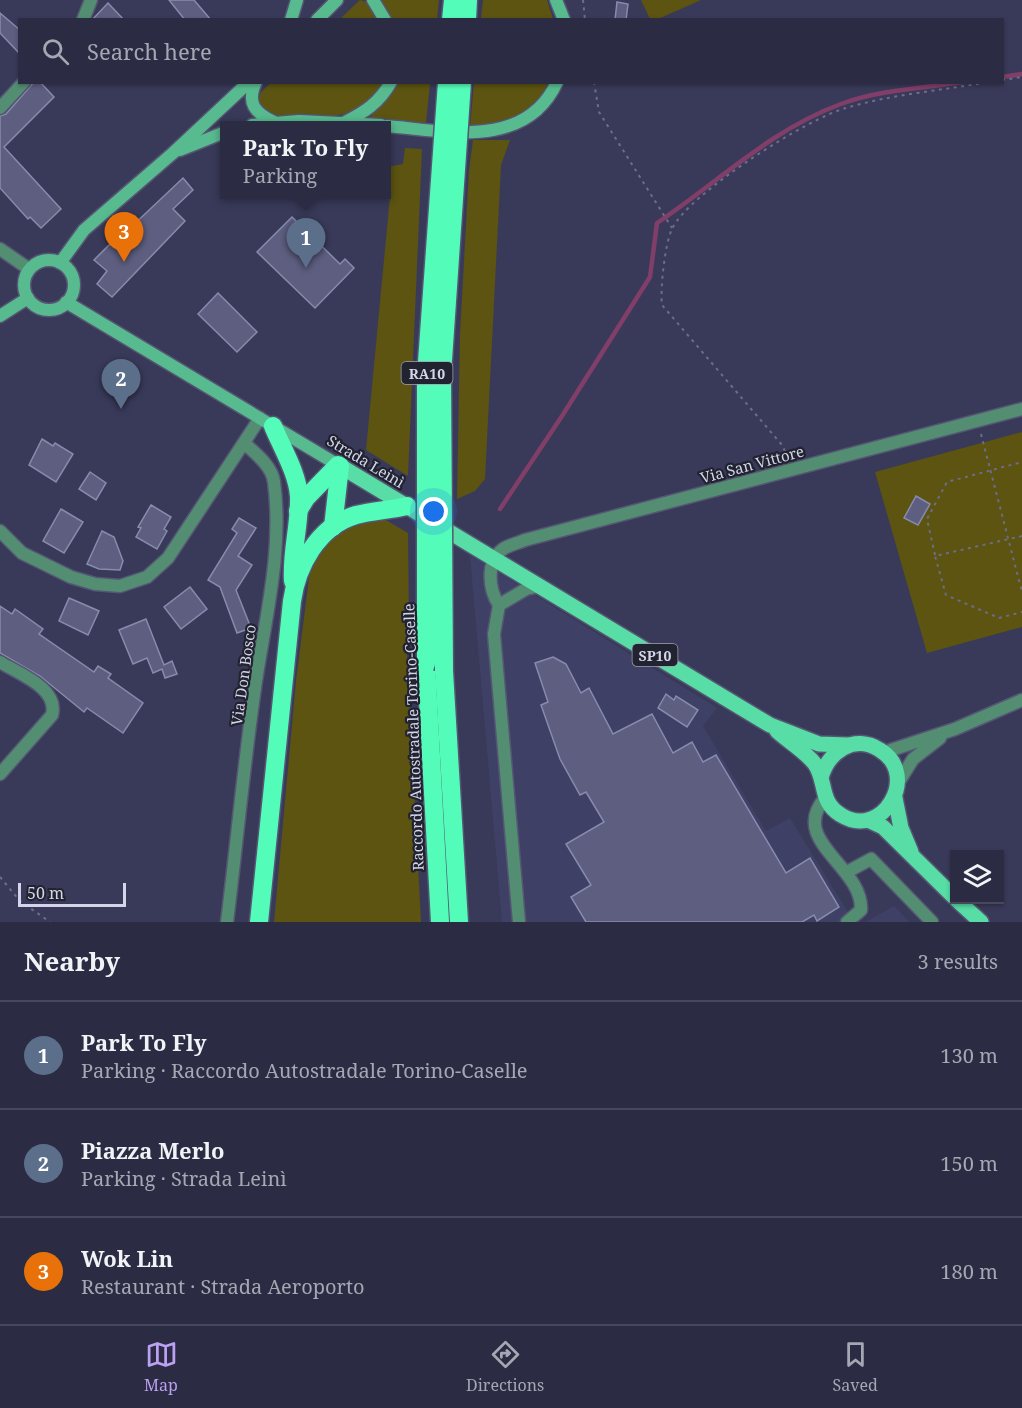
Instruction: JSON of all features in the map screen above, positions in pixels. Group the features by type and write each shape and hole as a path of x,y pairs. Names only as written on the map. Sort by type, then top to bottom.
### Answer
{"highway":[{"name":"Raccordo Autostradale Torino-Caselle","path":"440,922 426,664 426,376 447,84"},
{"name":"RA10","path":"459,922 444,671 442,375 462,84"},
{"path":"259,922 294,589 292,562 298,511 297,484 266,422"},
{"path":"298,511 306,498 339,466"},
{"path":"333,527 339,466"},
{"path":"294,589 309,553 333,527 354,515 407,506"}],"main road":[{"path":"292,18 297,0"},
{"path":"319,18 338,0"},
{"path":"373,0 384,18"},
{"path":"556,0 563,18"},
{"path":"60,262 84,230 173,153 247,84"},
{"path":"255,84 251,93 254,109 261,116 272,121"},
{"path":"348,121 368,110 382,97 390,84"},
{"path":"391,126 472,133 507,128 534,114 545,102 555,84"},
{"path":"173,153 220,134"},
{"path":"44,260 60,262 66,267 73,281 73,289 66,302 53,309 33,304 28,298 24,283 29,269 44,260"},
{"path":"0,316 28,298"},
{"name":"Strada Leinì","path":"66,302 770,725 816,765 821,778"},
{"name":"Strada Leinì","path":"770,725 819,744 848,745"},
{"name":"SP10","path":"848,745 867,744 885,752"},
{"path":"821,778 830,758 848,745"},
{"path":"885,752 897,771 901,828 914,857"},
{"name":"SP10","path":"821,778 825,798"},
{"path":"868,820 884,812 897,790"},
{"path":"825,798 832,809 843,817 868,820 883,827 950,892"},
{"path":"962,904 981,922"}],"street":[{"path":"83,18 92,2"},
{"path":"0,108 22,84"},
{"path":"0,249 29,269"},
{"name":"Via San Vittore","path":"494,558 503,549 525,540 1022,409"},
{"path":"0,531 22,552 71,577 95,584 120,586 147,577 168,558 244,443 266,422"},
{"name":"Via Don Bosco","path":"227,922 256,681 274,576 275,551 274,479 262,459 244,443"},
{"path":"494,558 490,575 493,595 499,605 494,634 495,650 519,922"},
{"path":"499,605 526,589 540,586"},
{"path":"0,662 47,692 54,709 52,715 0,774"},
{"path":"885,752 955,729 1022,700"},
{"path":"897,790 921,750 955,729"},
{"path":"825,798 818,807 813,821 814,832 847,872 861,898 861,910 847,922"},
{"path":"847,872 871,859 932,922"}],"path":[{"path":"583,0 585,18"},
{"path":"1004,80 1022,77"},
{"path":"594,84 599,112 672,228"},
{"path":"793,469 782,445 662,305 660,291 672,228 704,194 767,147 844,108 978,84"},
{"path":"977,420 1022,592"},
{"path":"1022,462 947,482 927,519 946,595 999,618 1022,612"},
{"path":"935,556 1022,536"},
{"path":"0,877 21,902 50,922"}],"shaded area":[{"path":"360,0 370,3 379,18 341,18"},
{"path":"381,0 439,0 437,18 391,18"},
{"path":"483,0 547,0 553,18 481,18"},
{"path":"641,0 701,0 660,18 650,18"},
{"path":"270,84 384,84 363,106 335,116 320,117 272,116 265,111 258,99 261,92"},
{"path":"397,84 430,84 426,123 369,118 390,96"},
{"path":"474,84 547,84 535,103 516,116 493,124 470,127"},
{"path":"473,140 510,140 501,165 485,479 475,491 457,499 460,334 469,170"},
{"path":"405,148 422,149 408,476 366,450 391,199 391,166 403,164"},
{"path":"1022,432 1022,627 927,653 875,472"},
{"path":"384,519 408,533 409,629 406,634 421,922 274,922 296,681 311,562 336,530 360,520"},
{"path":"470,555 717,708 703,726 766,831 790,818 854,922 502,922"},
{"path":"894,906 909,922 866,922"}],"building":[{"path":"169,0 194,0 209,18 183,18"},
{"path":"617,2 628,4 626,18 615,18"},
{"path":"108,3 122,18 94,18"},
{"path":"0,13 18,28 18,52 0,33"},
{"path":"32,84 42,84 54,97 4,147 61,209 41,228 30,217 28,219 0,188 0,116 6,114"},
{"path":"183,178 193,190 173,209 185,221 112,297 97,284 107,271 94,260 126,228 128,230"},
{"path":"292,217 340,264 345,259 354,268 315,308 257,252"},
{"path":"218,293 257,332 237,352 198,314"},
{"path":"42,439 53,446 55,443 73,454 56,482 29,465"},
{"path":"90,472 106,483 96,500 79,489"},
{"path":"916,496 930,504 918,525 904,518"},
{"path":"151,505 171,517 164,529 167,531 157,549 136,537 141,528 138,527"},
{"path":"61,509 83,522 64,553 43,541"},
{"path":"239,518 256,528 238,556 252,565 236,590 251,628 237,633 220,587 208,580 237,533 232,529"},
{"path":"102,531 114,537 123,561 120,570 99,569 87,564"},
{"path":"190,587 207,609 181,629 164,607"},
{"path":"69,598 99,611 88,635 59,621"},
{"path":"0,606 12,614 15,609 43,629 39,634 94,672 98,666 111,674 108,678 143,703 123,733 87,708 84,712 40,676 0,653"},
{"path":"146,619 164,665 172,661 177,674 165,678 162,669 153,673 147,658 133,664 119,630"},
{"path":"553,657 566,664 581,693 589,688 613,734 652,714 673,753 692,742 703,762 716,755 786,873 810,858 839,907 817,921 814,915 802,922 586,922 571,897 591,885 566,844 604,822 586,792 580,795 560,759 541,705 548,702 535,663"},
{"path":"666,694 674,700 676,696 698,710 687,727 658,708"}],"waterway":[{"path":"1004,77 1022,74"},
{"path":"500,509 650,277 657,223 769,142 816,115 856,99 948,84"}],"place":[{"name":"Wok Lin","path":"124,262"},
{"name":"Park To Fly","path":"306,268"},
{"name":"Piazza Merlo","path":"121,409"}]}
